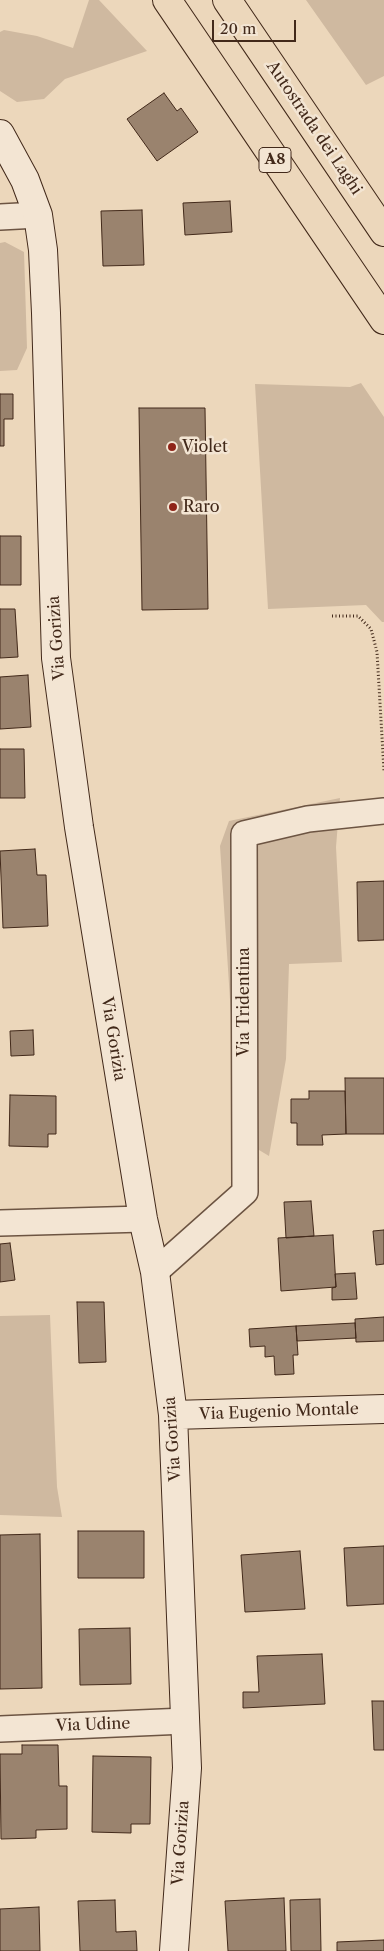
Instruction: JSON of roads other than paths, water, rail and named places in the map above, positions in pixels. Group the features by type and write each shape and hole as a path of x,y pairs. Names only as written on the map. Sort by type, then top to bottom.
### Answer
{"highway":[{"name":"A8","path":"167,0 384,320"},
{"name":"Autostrada dei Laghi","path":"227,0 384,232"}],"street":[{"name":"Via Gorizia","path":"0,134 25,180 38,214 43,250 56,658 79,827 142,1219 155,1272 173,1415 187,1768 174,1951"},
{"path":"0,216 38,214"},
{"name":"Via Tridentina","path":"155,1272 245,1192 244,834 308,819 384,811"},
{"path":"0,1222 142,1219"},
{"name":"Via Eugenio Montale","path":"173,1415 384,1409"},
{"name":"Via Udine","path":"0,1729 185,1721"}],"place":[{"name":"Violet","path":"172,447"},
{"name":"Raro","path":"173,507"}]}
